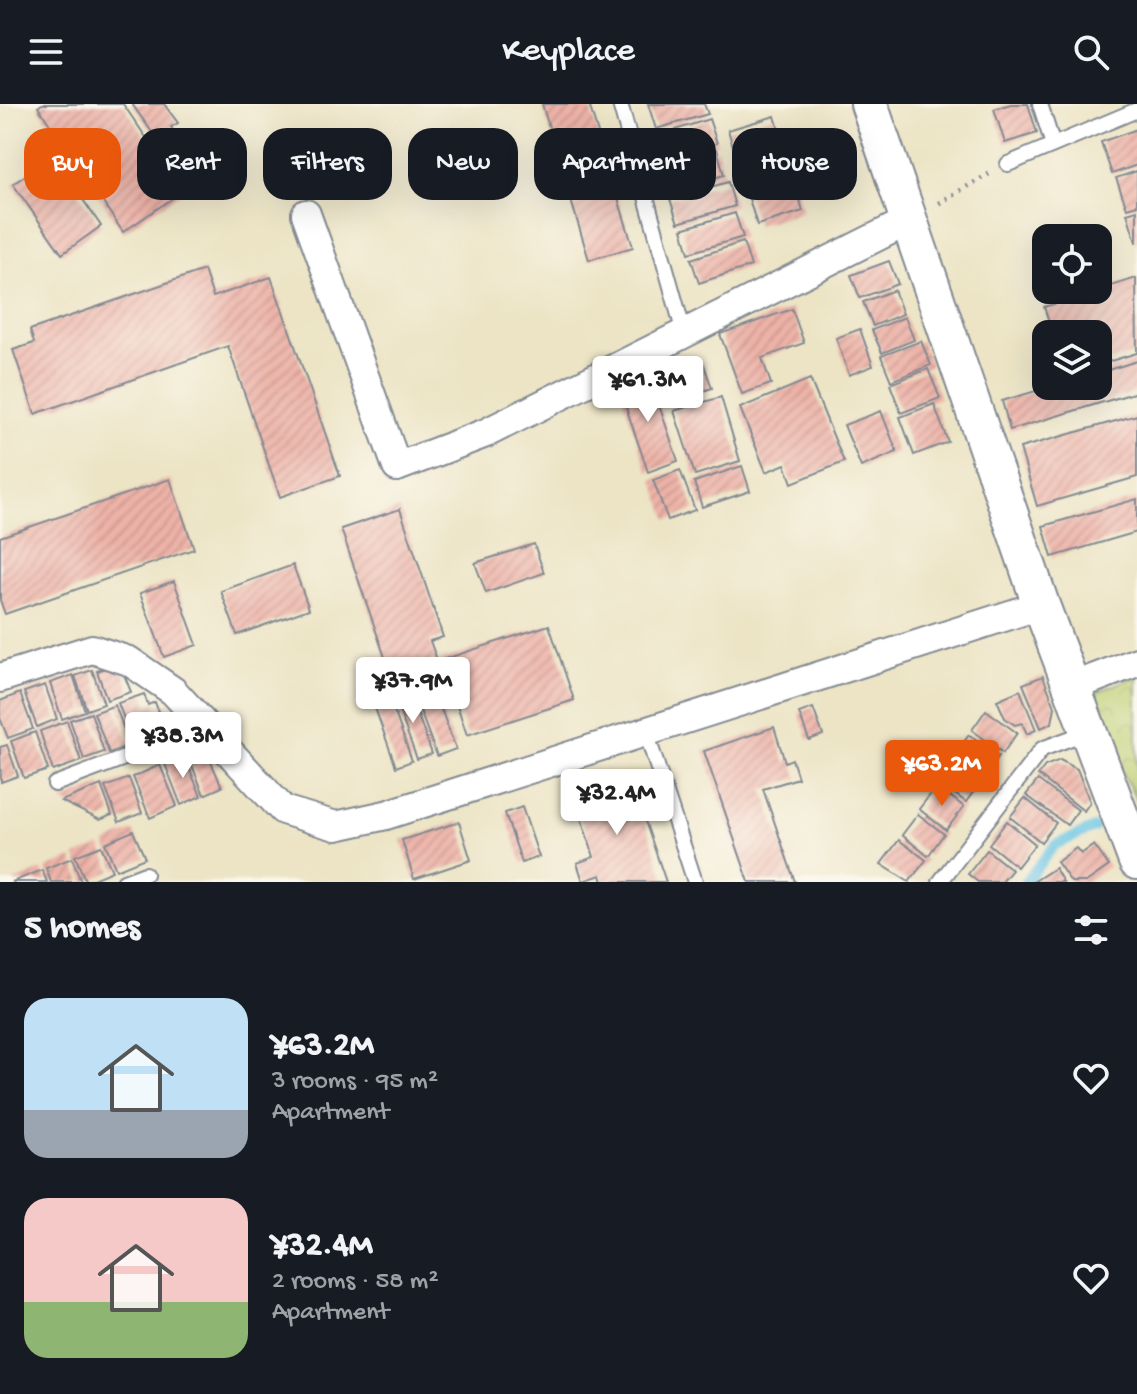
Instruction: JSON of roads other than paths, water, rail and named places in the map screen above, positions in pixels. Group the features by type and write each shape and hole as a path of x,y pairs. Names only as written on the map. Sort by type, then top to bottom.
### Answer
{"street":[{"path":"869,104 1041,605 1137,861"},
{"path":"306,214 397,467 486,433 908,221"},
{"path":"0,678 92,649 129,661 173,691 283,810 336,826 386,815 1041,605"},
{"path":"1072,687 1137,662"}],"lane":[{"path":"620,104 684,333"},
{"path":"1040,104 1053,145"},
{"path":"1008,164 1137,110"},
{"path":"55,784 207,727"},
{"path":"940,882 1042,749 1089,731"},
{"path":"646,732 695,882"},
{"path":"124,882 145,874"}],"waterway":[{"path":"1025,882 1055,845 1094,828"}]}
